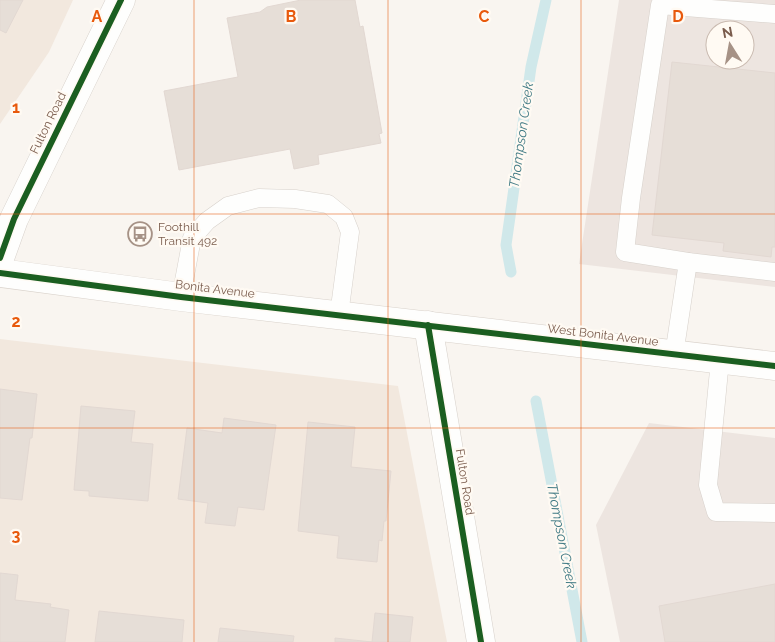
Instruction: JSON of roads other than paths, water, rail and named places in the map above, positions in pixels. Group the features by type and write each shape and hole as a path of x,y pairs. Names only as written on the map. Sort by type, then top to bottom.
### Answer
{"main road":[{"name":"Fulton Road","path":"0,258 14,219 121,0"},
{"name":"Bonita Avenue","path":"0,273 180,297 428,325"},
{"name":"Fulton Road","path":"428,325 481,642"},
{"name":"West Bonita Avenue","path":"428,325 775,366"}],"lane":[{"path":"775,14 660,5 624,252 688,262 775,272"},
{"path":"180,297 192,238 208,221 228,206 259,198 295,198 328,204 344,218 350,232 339,315"},
{"path":"674,355 688,262"},
{"path":"720,360 708,485 716,512 775,513"}],"waterway":[{"name":"Thompson Creek","path":"511,272 506,245 531,67 546,0"},
{"name":"Thompson Creek","path":"536,401 582,642"}],"place":[{"name":"Foothill Transit 492","path":"140,234"}]}
